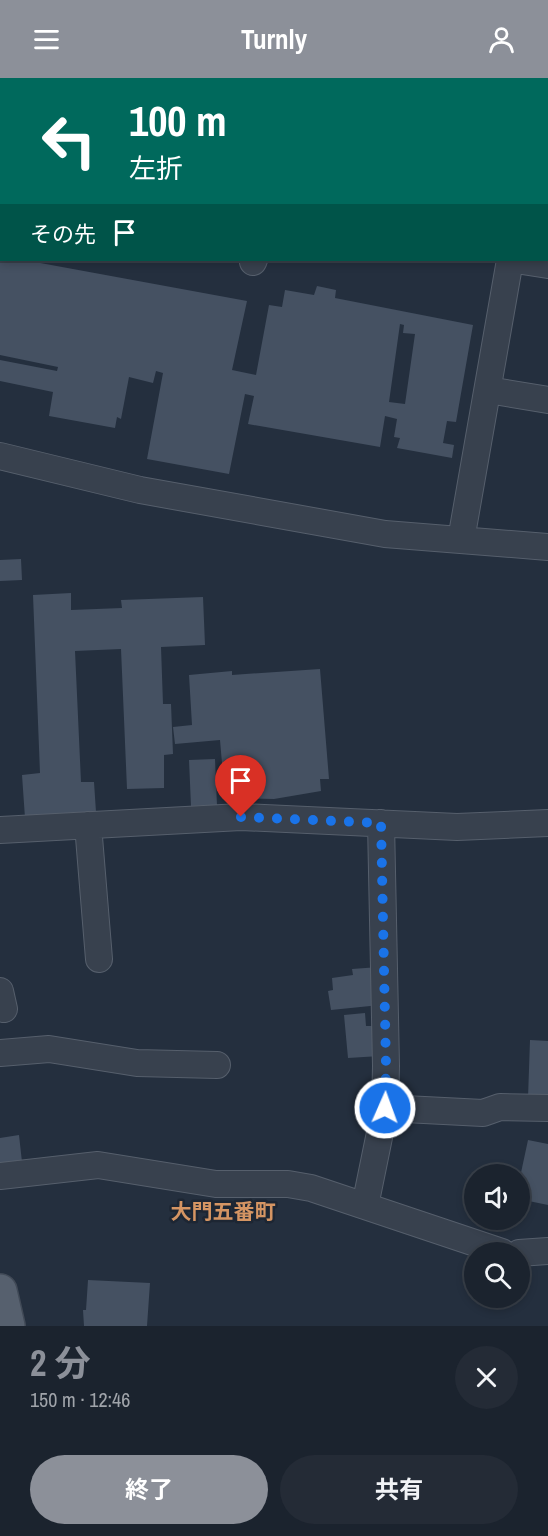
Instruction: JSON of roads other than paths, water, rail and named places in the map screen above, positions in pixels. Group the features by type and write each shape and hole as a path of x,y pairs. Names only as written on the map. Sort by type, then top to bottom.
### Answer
{"main road":[{"path":"0,1291 8,1326"}],"street":[{"path":"461,540 510,261"},
{"path":"522,261 548,265"},
{"path":"488,390 548,400"},
{"path":"0,456 152,492 385,534 548,548"},
{"path":"0,830 241,817 458,827 548,823"},
{"path":"365,1206 385,1108 381,823"},
{"path":"88,825 99,959"},
{"path":"0,1053 49,1049 137,1063 218,1065"},
{"path":"385,1108 483,1113 500,1107 548,1108"},
{"path":"0,1176 98,1165 216,1184 288,1184 311,1188 472,1242"},
{"path":"530,1252 548,1251"}],"district":[{"name":"大門五番町","path":"223,1212"}]}
